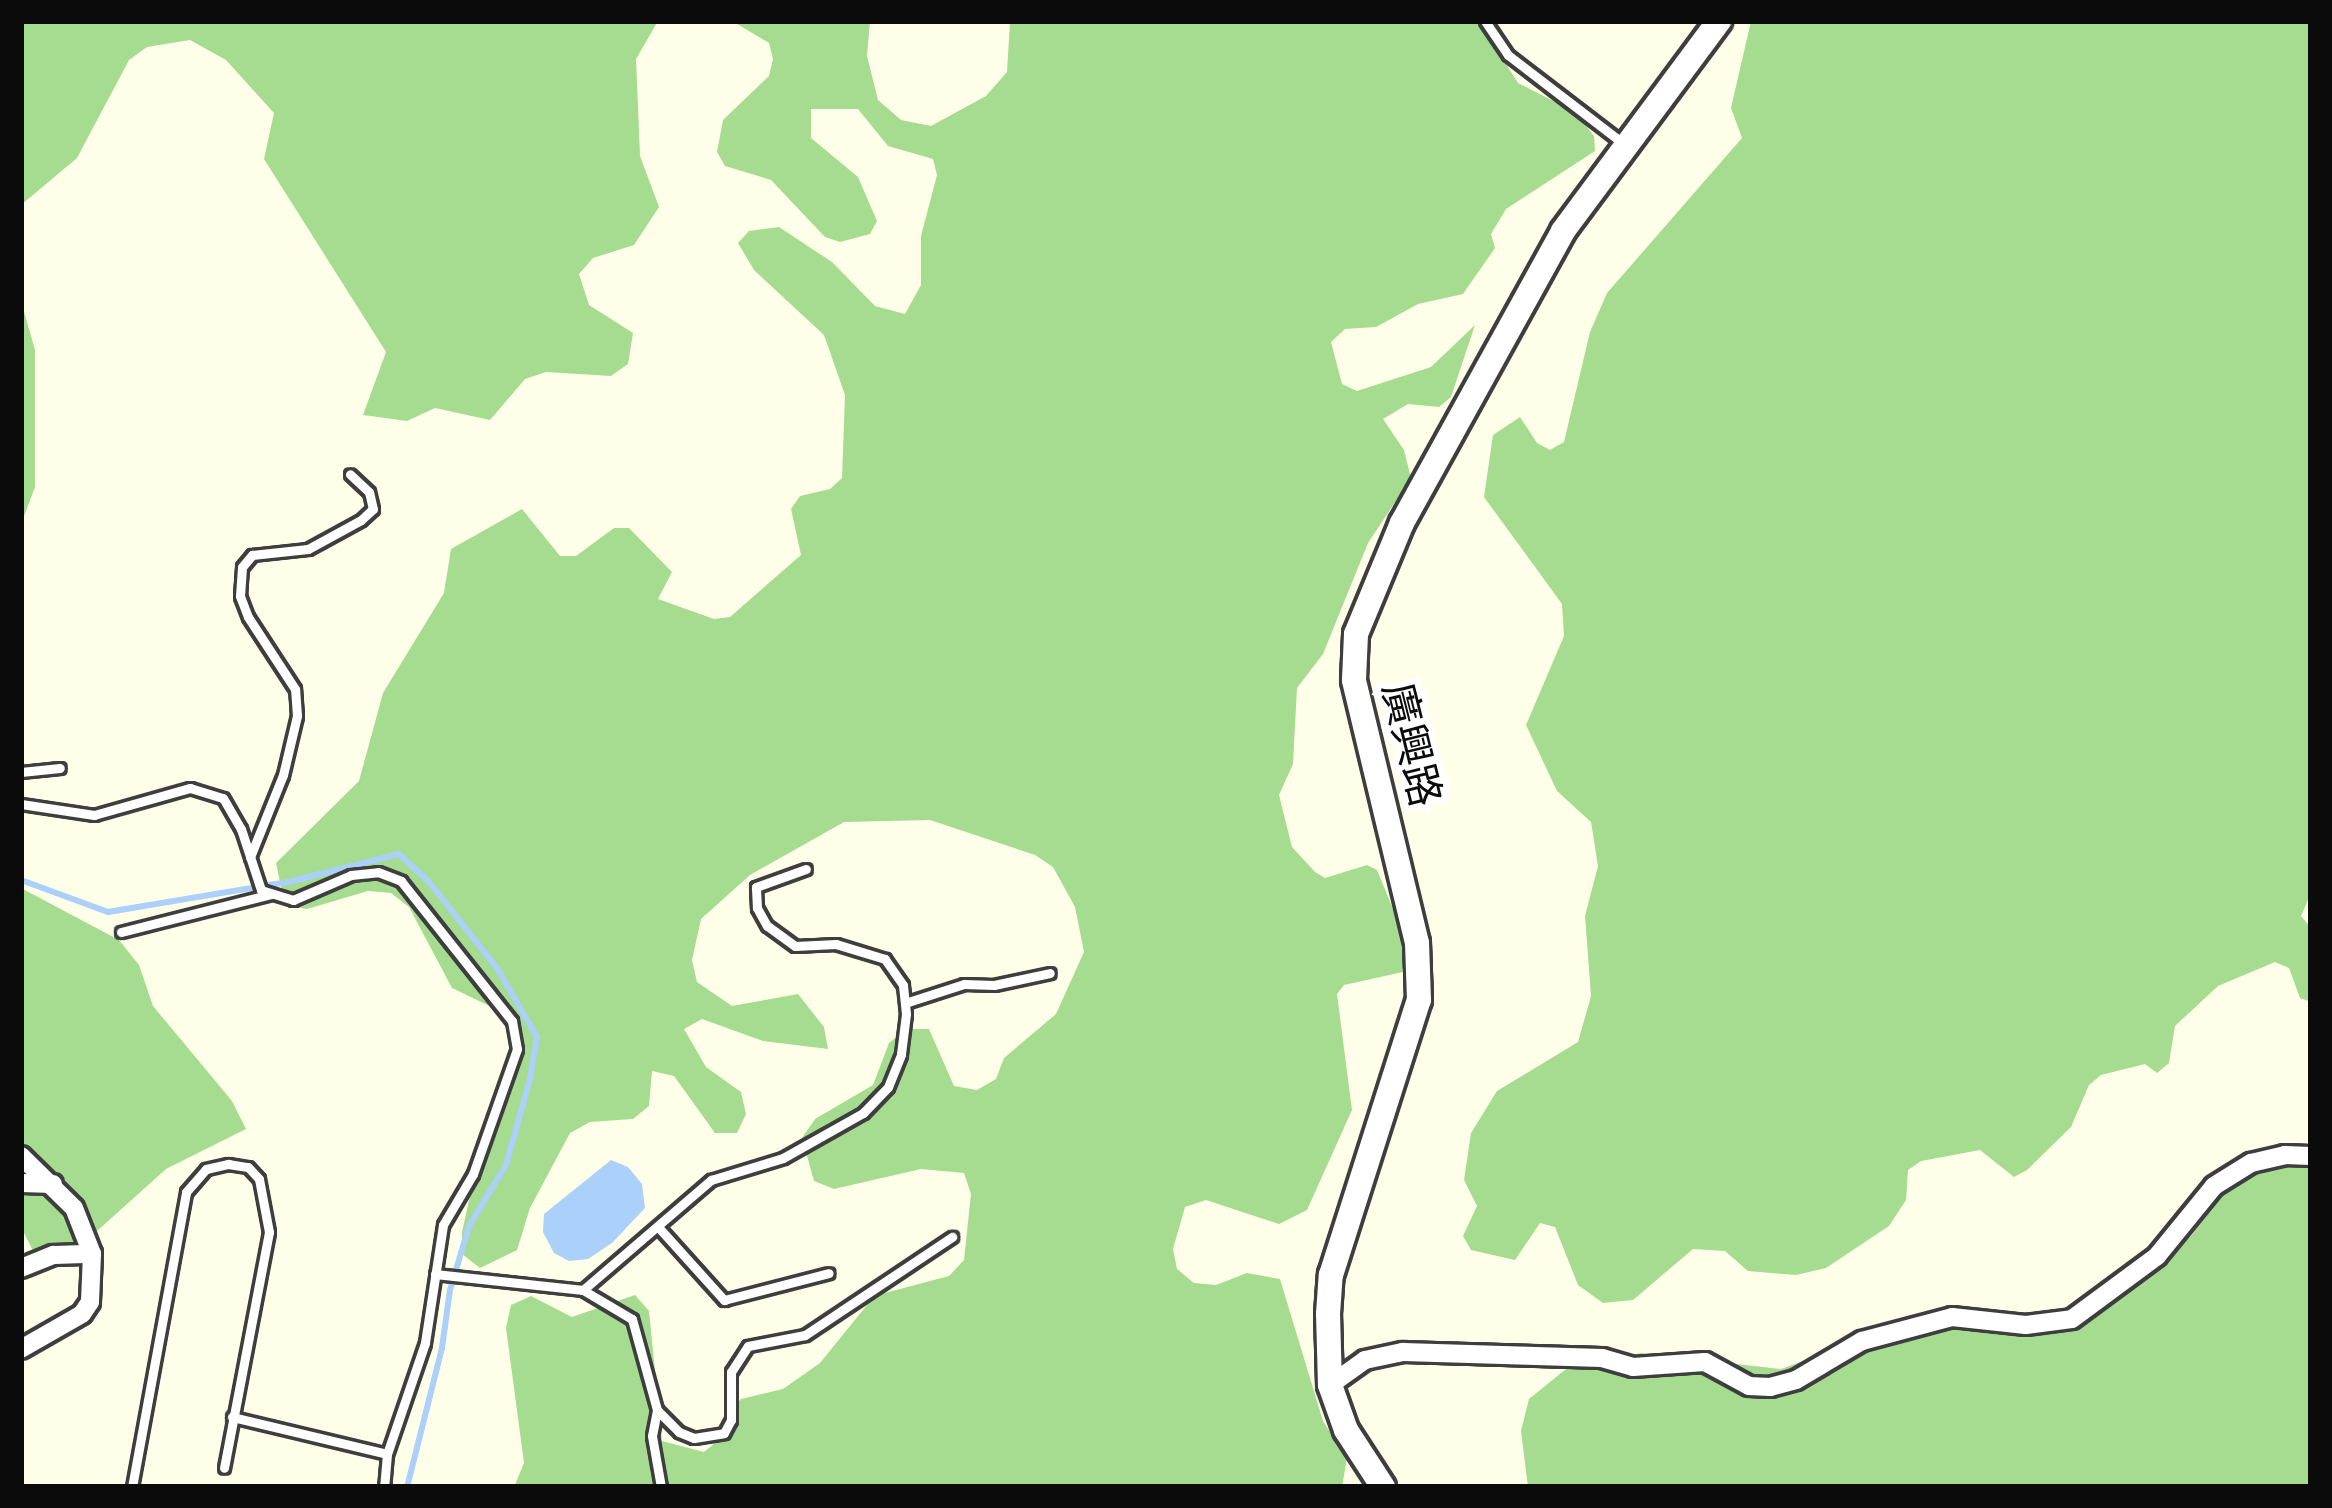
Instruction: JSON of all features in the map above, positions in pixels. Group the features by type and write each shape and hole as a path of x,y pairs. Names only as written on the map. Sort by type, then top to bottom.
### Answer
{"street":[{"name":"廣興路","path":"1383,1487 1346,1430 1330,1385 1331,1275 1418,1000 1413,920 1354,680 1356,634 1402,524 1563,231 1719,21"},
{"path":"1330,1385 1365,1360 1403,1352 1602,1358 1633,1367 1705,1363 1749,1386 1770,1387 1796,1380 1862,1341 1952,1317 2026,1325 2072,1318 2157,1256 2214,1186 2251,1163 2285,1155 2311,1156"},
{"path":"21,1156 74,1208 92,1253 90,1302 82,1314 21,1349"},
{"path":"21,1183 52,1184"},
{"path":"21,1268 54,1255 92,1253"}],"lane":[{"path":"1485,21 1508,55 1532,77 1624,144"},
{"path":"250,856 283,775 297,716 296,689 248,617 240,596 242,568 252,555 308,549 361,520 373,508 369,492 350,474"},
{"path":"21,772 60,767"},
{"path":"21,804 94,815 190,788 223,798 266,892"},
{"path":"583,1291 660,1229 711,1180 783,1157 862,1113 888,1087 901,1054 905,1004 903,986 885,958 836,944 795,946 767,926 757,908 756,887 806,869"},
{"path":"121,932 266,892 293,899 364,873 401,881 512,1022 517,1049 473,1174 443,1225 425,1343 387,1454 384,1487"},
{"path":"905,1004 964,984 994,985 1050,974"},
{"path":"132,1487 186,1192 206,1169 229,1164 248,1167 259,1179 269,1232 224,1468"},
{"path":"660,1229 724,1300 829,1273"},
{"path":"438,1274 583,1291 632,1319 658,1410 679,1432 694,1438 724,1433 731,1420 731,1372 748,1346 805,1335 952,1238"},
{"path":"658,1410 652,1436 661,1487"},
{"path":"232,1417 387,1454"}],"green space":[{"path":"21,21 658,21 636,59 640,156 659,207 634,245 593,258 579,274 589,305 633,333 628,364 611,376 546,372 525,379 490,420 435,408 407,421 363,415 386,352 264,159 274,113 226,60 190,40 147,47 129,60 77,158 21,205"},
{"path":"732,21 870,21 867,56 878,100 901,120 931,126 986,96 1007,72 1010,21 1479,21 1518,83 1575,112 1594,136 1595,151 1506,209 1491,234 1495,248 1463,294 1418,304 1376,327 1345,329 1331,342 1342,384 1357,391 1431,367 1475,325 1451,397 1439,407 1408,404 1383,419 1404,450 1411,478 1368,543 1323,654 1297,688 1293,764 1279,795 1292,847 1315,872 1325,878 1367,865 1377,870 1414,960 1412,970 1344,985 1337,994 1352,1110 1307,1210 1279,1224 1206,1200 1185,1207 1173,1249 1177,1269 1194,1283 1216,1285 1247,1273 1280,1279 1323,1421 1347,1458 1342,1487 514,1487 524,1463 506,1328 511,1305 531,1296 572,1317 635,1295 649,1311 662,1441 704,1452 721,1438 726,1415 741,1399 783,1389 820,1363 867,1305 885,1293 949,1276 964,1260 971,1194 964,1173 921,1169 834,1189 814,1181 802,1138 815,1119 873,1085 889,1043 906,1029 929,1029 954,1086 977,1090 996,1079 1004,1058 1056,1014 1084,952 1075,907 1053,867 1035,855 930,820 844,822 750,875 701,919 692,960 697,982 732,1006 798,994 824,1027 828,1049 763,1041 702,1019 684,1029 706,1067 741,1092 746,1114 737,1133 715,1133 674,1076 652,1071 649,1106 633,1119 590,1122 570,1133 530,1208 517,1250 480,1268 462,1254 462,1232 487,1119 520,1059 510,1016 452,988 409,907 391,893 368,891 307,909 285,905 276,863 359,781 383,693 444,593 451,549 522,509 560,556 576,556 614,528 629,528 672,572 658,599 714,619 730,617 801,555 791,509 800,496 830,489 842,478 845,395 824,335 754,270 738,243 749,231 779,227 832,262 875,306 905,314 921,285 921,236 937,175 933,159 888,146 858,109 811,109 811,138 858,177 877,221 870,234 840,242 825,237 771,180 725,166 717,152 723,120 769,76 773,59 769,43"},
{"path":"1751,21 2311,21 2311,893 2301,916 2311,928 2311,1002 2300,998 2289,968 2275,962 2218,986 2175,1026 2169,1063 2157,1073 2145,1064 2101,1075 2089,1085 2071,1127 2027,1170 2014,1177 1980,1150 1921,1161 1908,1170 1906,1200 1889,1226 1826,1268 1796,1275 1748,1271 1725,1251 1693,1249 1633,1300 1603,1303 1578,1285 1555,1227 1540,1223 1515,1260 1471,1250 1463,1236 1477,1206 1464,1180 1471,1133 1497,1091 1578,1042 1591,996 1585,916 1598,866 1591,822 1557,791 1526,725 1564,636 1562,604 1484,497 1493,435 1520,417 1537,443 1550,450 1564,442 1590,332 1607,293 1742,138 1731,108"},
{"path":"21,301 35,350 35,487 21,524"},
{"path":"21,888 119,940 139,965 153,1006 232,1101 246,1129 166,1169 87,1240 37,1259 21,1227"},
{"path":"2273,1161 2311,1163 2311,1487 1528,1487 1521,1431 1529,1399 1566,1369 1641,1353 1781,1369 1923,1318 2056,1326 2133,1266 2190,1237 2232,1184"}],"water":[{"path":"611,1160 628,1167 642,1184 645,1208 612,1243 588,1259 569,1261 554,1253 543,1232 544,1214"}],"waterway":[{"path":"21,880 108,912 288,882 399,854 429,882 497,968 537,1037 530,1079 506,1165 469,1226 450,1290 442,1348 407,1487"}]}
